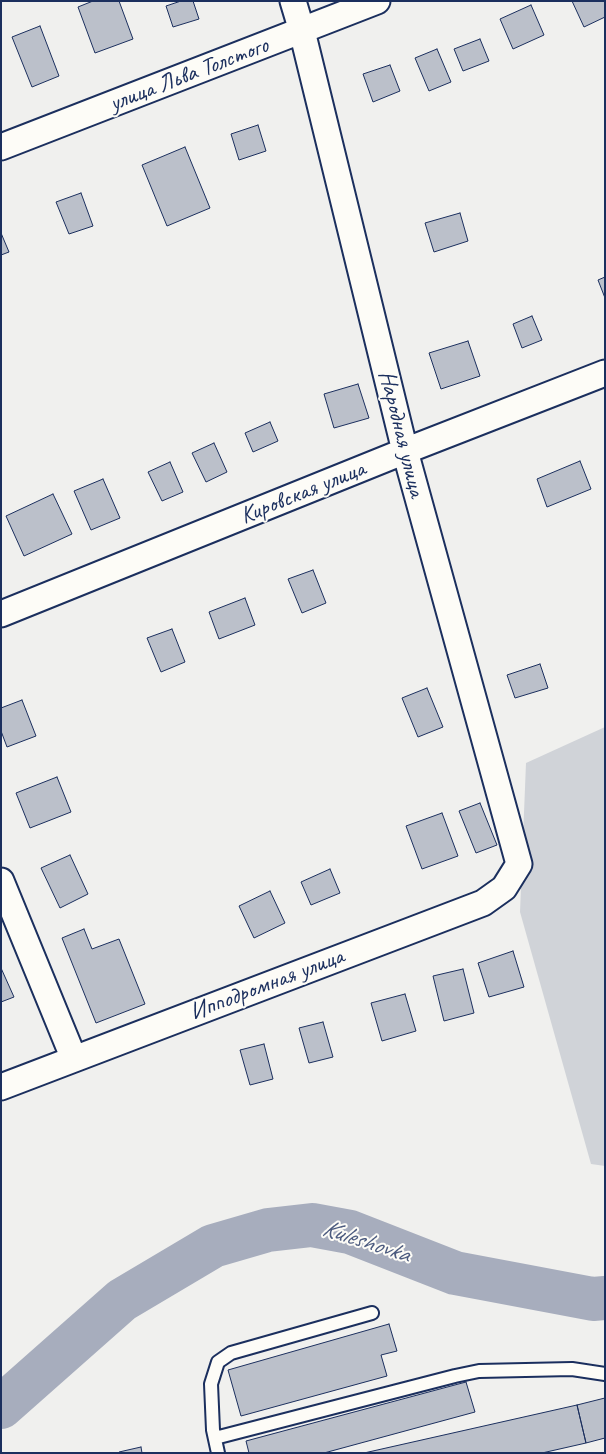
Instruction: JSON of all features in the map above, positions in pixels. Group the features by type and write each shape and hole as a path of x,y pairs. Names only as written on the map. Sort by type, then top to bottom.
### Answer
{"street":[{"name":"Народная улица","path":"293,1 405,451 519,864"},
{"name":"улица Льва Толстого","path":"1,147 377,1"},
{"name":"Кировская улица","path":"1,614 405,451 605,373"},
{"name":"Ипподромная улица","path":"1,1087 483,903 504,888 519,864"},
{"path":"1,881 74,1059"}],"lane":[{"path":"218,1453 210,1384 218,1362 231,1353 372,1313"},
{"path":"215,1438 479,1371 572,1369 605,1374"}],"shaded area":[{"path":"605,727 605,1166 591,1164 520,912 526,763"}],"building":[{"path":"93,1 119,1 133,39 95,53 78,7"},
{"path":"181,1 193,1 199,19 173,27 166,6"},
{"path":"572,1 605,1 605,17 584,27"},
{"path":"531,5 544,35 513,49 500,19"},
{"path":"40,26 59,76 32,87 12,37"},
{"path":"480,39 489,61 463,71 454,49"},
{"path":"437,49 451,82 429,91 415,58"},
{"path":"390,65 400,91 373,102 363,74"},
{"path":"258,125 266,151 239,160 231,134"},
{"path":"185,147 210,208 167,226 142,165"},
{"path":"81,193 93,226 69,234 56,202"},
{"path":"460,213 468,241 434,252 425,223"},
{"path":"1,233 9,252 1,255"},
{"path":"605,277 605,298 598,280"},
{"path":"532,316 542,340 522,348 513,324"},
{"path":"468,341 480,376 441,389 429,353"},
{"path":"358,384 369,418 334,428 324,394"},
{"path":"270,422 278,441 253,452 245,433"},
{"path":"214,443 227,472 206,482 192,453"},
{"path":"580,461 591,489 547,507 537,479"},
{"path":"170,462 183,492 162,501 148,472"},
{"path":"103,479 120,518 91,530 74,491"},
{"path":"53,494 72,534 24,556 6,516"},
{"path":"313,570 326,603 302,613 288,579"},
{"path":"245,598 255,625 219,639 209,612"},
{"path":"172,629 185,662 161,672 147,638"},
{"path":"540,664 548,688 515,698 507,675"},
{"path":"427,688 443,727 418,737 402,698"},
{"path":"22,700 36,736 7,747 1,731 1,708"},
{"path":"57,777 71,812 30,828 16,793"},
{"path":"480,803 497,845 476,853 459,811"},
{"path":"442,813 458,856 422,869 406,826"},
{"path":"70,855 88,894 60,908 41,868"},
{"path":"330,869 340,893 311,905 301,882"},
{"path":"270,891 285,923 254,938 239,906"},
{"path":"84,929 92,949 119,939 145,1004 96,1023 62,938"},
{"path":"513,951 524,987 489,997 478,963"},
{"path":"1,968 14,997 1,1002"},
{"path":"463,969 474,1013 444,1021 433,976"},
{"path":"405,994 416,1031 382,1041 371,1003"},
{"path":"323,1022 333,1057 309,1063 299,1028"},
{"path":"264,1044 273,1079 250,1085 240,1050"},
{"path":"389,1324 397,1351 381,1355 387,1376 241,1416 228,1370"},
{"path":"466,1382 475,1412 324,1453 249,1453 246,1441"},
{"path":"605,1398 605,1438 586,1443 577,1405"},
{"path":"577,1405 586,1443 542,1453 364,1453"},
{"path":"141,1447 142,1453 119,1452"}],"waterway":[{"name":"Kuleshovka","path":"1,1407 122,1300 213,1246 268,1230 312,1225 350,1232 455,1273 593,1299 605,1298"}]}
